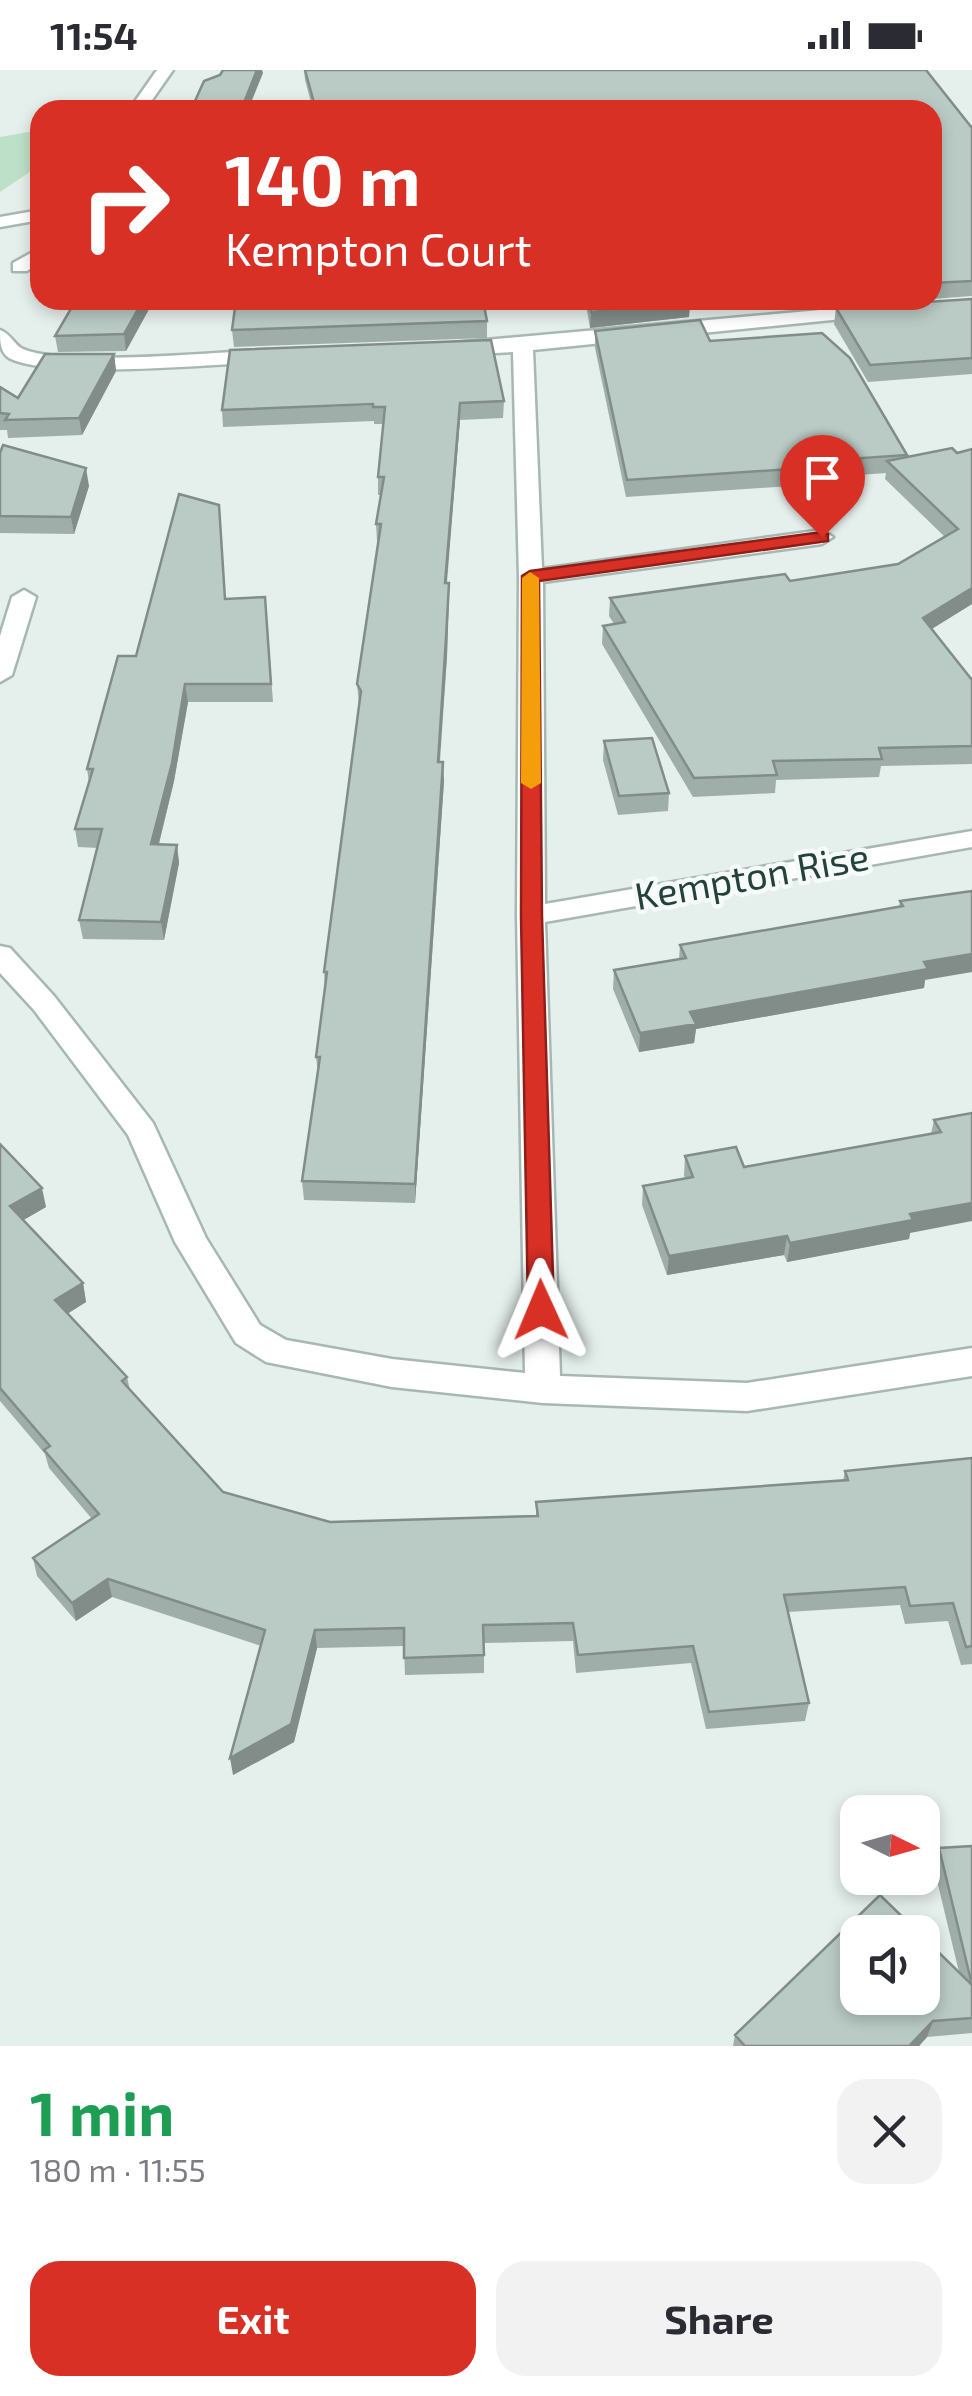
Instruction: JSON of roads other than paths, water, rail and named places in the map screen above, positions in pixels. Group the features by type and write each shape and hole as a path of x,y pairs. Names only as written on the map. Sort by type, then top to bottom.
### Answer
{"street":[{"path":"144,100 165,70"},
{"path":"0,222 30,217"},
{"path":"20,266 30,260"},
{"path":"744,310 750,320"},
{"path":"428,350 524,346 750,320 898,310"},
{"path":"0,336 14,353 62,363 293,355"},
{"path":"524,346 530,576 531,916 544,1389"},
{"path":"530,576 822,537"},
{"path":"0,675 24,597"},
{"name":"Kempton Rise","path":"531,916 972,839"},
{"path":"0,955 44,1003 142,1131 191,1242 248,1334 278,1352 316,1361 544,1389 747,1398 972,1362"}]}
